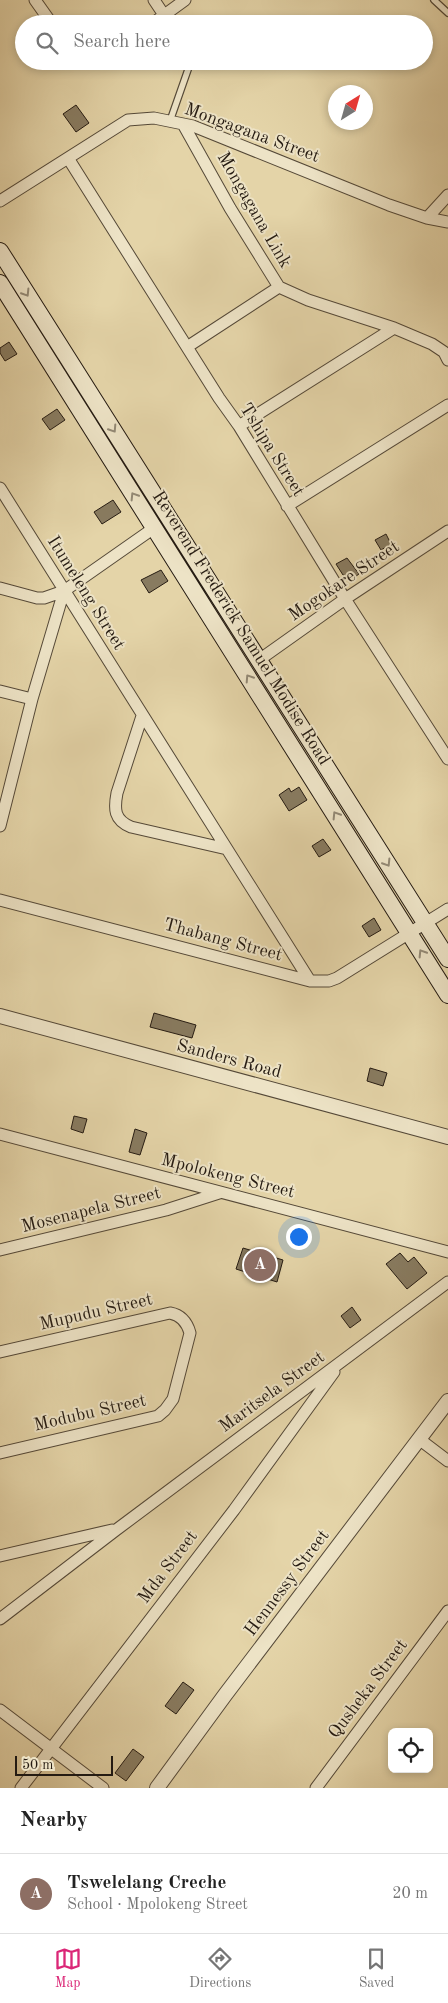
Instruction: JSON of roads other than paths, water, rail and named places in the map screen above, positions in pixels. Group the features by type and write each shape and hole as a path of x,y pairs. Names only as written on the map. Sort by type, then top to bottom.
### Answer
{"main road":[{"name":"Reverend Frederick Samuel Modise Road","path":"0,251 448,959"},
{"name":"Reverend Frederick Samuel Modise Road","path":"0,283 448,994"}],"street":[{"path":"35,0 46,15"},
{"path":"154,0 164,15 185,0"},
{"name":"Mongagana Street","path":"0,201 128,120 141,118 183,124 350,188 389,205 426,218 448,222"},
{"name":"Mongagana Link","path":"183,124 230,208 279,288"},
{"name":"Tshipa Street","path":"68,158 239,426 345,599 448,759"},
{"path":"426,218 448,195"},
{"path":"187,347 279,288 308,300 394,328 432,344 444,352 448,358"},
{"path":"239,426 394,328"},
{"path":"287,506 448,405"},
{"name":"Itumeleng Street","path":"0,488 310,981"},
{"path":"0,588 37,598 44,598 64,591 154,528"},
{"name":"Mogokare Street","path":"259,660 345,599 446,536"},
{"path":"0,826 4,794 64,591"},
{"path":"0,691 32,699"},
{"path":"142,716 117,793 116,816 131,827 227,850"},
{"name":"Thabang Street","path":"0,900 310,981 329,982 448,909"},
{"name":"Sanders Road","path":"0,1016 448,1138"},
{"name":"Mpolokeng Street","path":"0,1134 448,1252"},
{"name":"Mosenapela Street","path":"0,1250 166,1210 219,1193"},
{"name":"Maritsela Street","path":"0,1619 448,1282"},
{"name":"Mupudu Street","path":"0,1352 170,1313 182,1318 186,1322 190,1333"},
{"name":"Modubu Street","path":"0,1453 158,1416 173,1399 190,1333"},
{"name":"Mda Street","path":"21,1788 234,1510 339,1365"},
{"name":"Hennessy Street","path":"157,1788 225,1695 448,1401"},
{"path":"419,1439 448,1461"},
{"path":"0,1556 116,1530"},
{"name":"Qusheka Street","path":"316,1788 448,1611"},
{"path":"0,1710 103,1788"}],"lane":[{"path":"434,0 448,13"},
{"path":"170,121 188,70"}],"place":[{"name":"Tswelelang Creche","path":"260,1265"}]}
